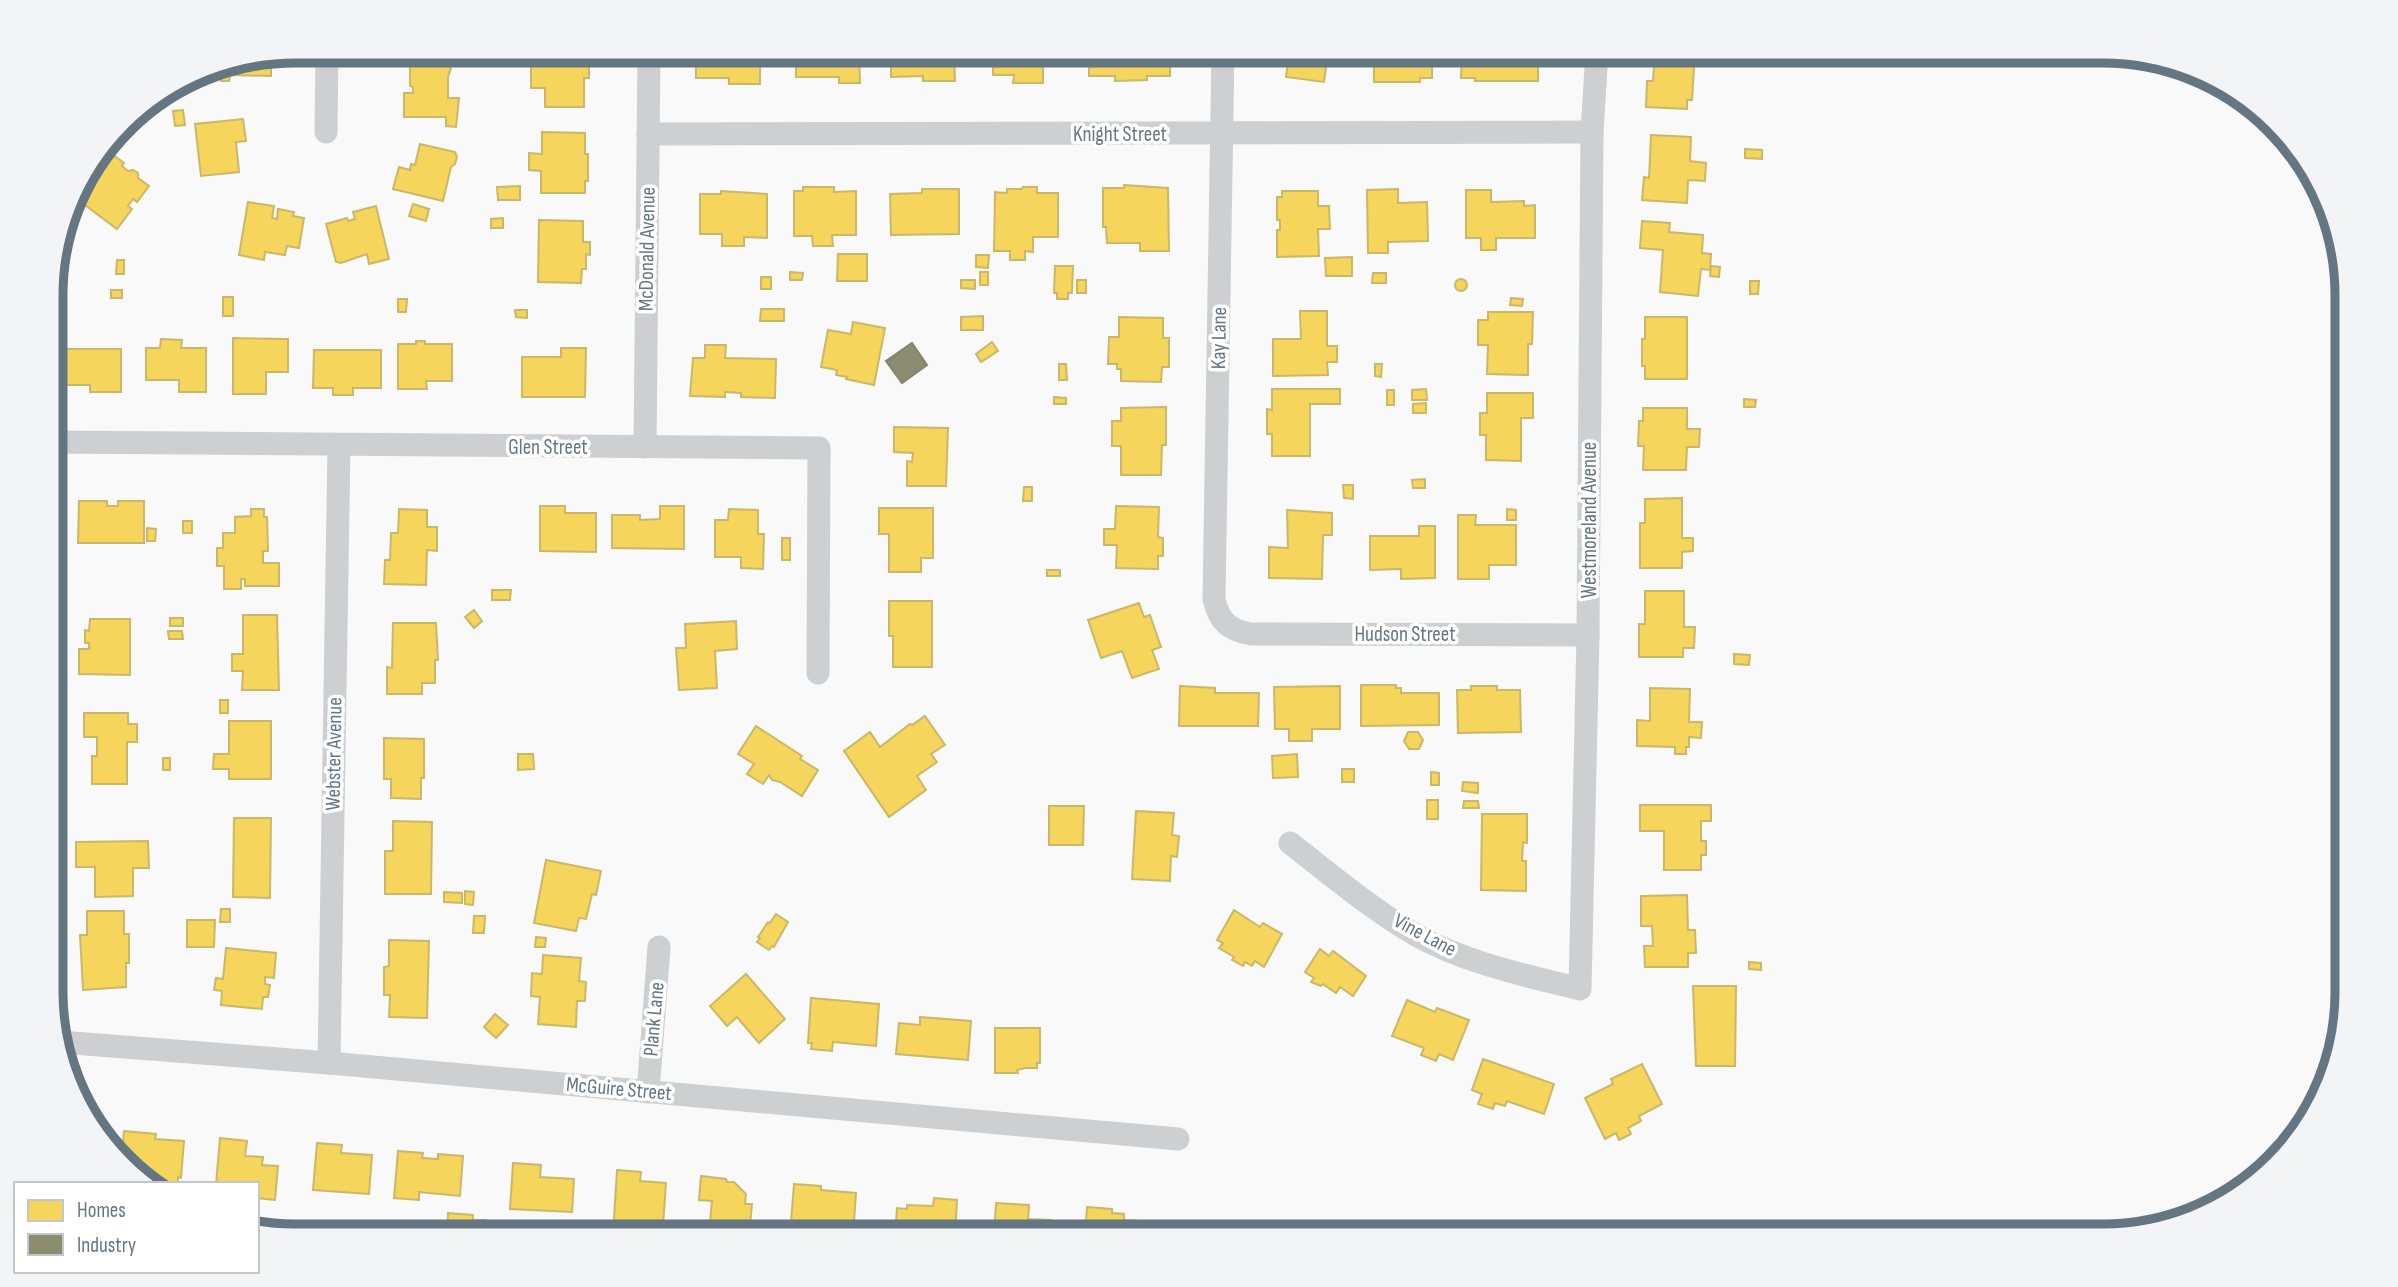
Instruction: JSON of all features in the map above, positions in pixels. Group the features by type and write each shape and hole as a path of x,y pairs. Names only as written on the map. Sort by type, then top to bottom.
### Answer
{"street":[{"path":"326,132 327,63"},
{"name":"McDonald Avenue","path":"645,447 649,63"},
{"name":"Kay Lane","path":"1223,63 1214,599 1224,624"},
{"name":"Westmoreland Avenue","path":"1580,989 1588,635 1592,132 1596,63"},
{"name":"Knight Street","path":"648,134 1592,132"},
{"name":"Glen Street","path":"63,442 819,448 818,673"},
{"name":"Webster Avenue","path":"329,1063 339,445"},
{"name":"Hudson Street","path":"1224,624 1235,631 1251,634 1588,635"},
{"name":"Vine Lane","path":"1290,843 1352,892 1417,935 1496,968 1580,989"},
{"name":"Plank Lane","path":"648,1092 659,947"},
{"name":"McGuire Street","path":"69,1043 329,1063 1178,1139"}],"building: Homes":[{"path":"531,63 589,63 589,78 584,78 584,107 545,107 545,88 531,88"},
{"path":"696,63 760,63 760,84 729,84 729,78 696,78"},
{"path":"796,63 859,63 860,83 839,83 839,77 796,77"},
{"path":"891,63 954,63 955,81 923,81 923,76 891,77"},
{"path":"993,63 1043,63 1043,83 1013,83 1014,75 993,75"},
{"path":"1089,63 1170,63 1170,76 1147,76 1147,80 1115,81 1115,76 1089,76"},
{"path":"1288,63 1327,63 1324,82 1286,77"},
{"path":"1374,63 1432,63 1432,78 1420,78 1420,82 1374,82"},
{"path":"1462,63 1538,63 1538,81 1475,81 1475,78 1461,78"},
{"path":"1654,63 1694,63 1692,100 1687,100 1687,109 1646,107 1647,81 1653,81"},
{"path":"271,65 271,76 230,75 229,81 221,81 221,75"},
{"path":"410,65 448,65 451,68 448,98 459,98 456,127 446,126 446,117 404,117 404,93 413,93 413,87 410,86"},
{"path":"183,110 185,125 175,126 173,111"},
{"path":"243,119 246,141 236,142 239,172 201,176 195,124"},
{"path":"542,132 585,133 588,181 585,181 585,193 541,193 541,171 529,170 529,153 542,154"},
{"path":"1651,135 1691,137 1690,161 1706,163 1705,181 1688,180 1687,203 1642,200 1644,177 1649,178"},
{"path":"420,144 455,152 457,157 451,167 443,201 393,189 399,167 410,170 411,164 415,165"},
{"path":"1745,149 1762,150 1762,159 1745,158"},
{"path":"111,154 124,163 122,166 128,171 138,173 138,178 149,186 137,202 133,199 128,206 132,209 117,229 82,203"},
{"path":"1124,185 1168,188 1169,251 1140,251 1140,243 1107,243 1106,227 1103,227 1103,188 1124,188"},
{"path":"520,186 520,200 498,200 497,187"},
{"path":"803,187 834,187 834,192 856,191 856,235 832,235 833,246 813,246 812,236 794,236 794,191 803,191"},
{"path":"1037,187 1037,193 1058,193 1058,237 1033,237 1033,252 1025,251 1025,260 1010,260 1010,251 994,251 995,192 1007,193 1007,189"},
{"path":"922,189 959,189 959,234 891,235 890,194 922,193"},
{"path":"1398,189 1398,203 1427,202 1428,241 1388,242 1388,253 1368,253 1367,190"},
{"path":"1466,190 1491,190 1491,202 1524,201 1524,206 1535,205 1535,238 1496,238 1496,250 1481,250 1481,238 1466,238"},
{"path":"721,191 767,194 767,238 744,237 744,246 722,246 722,234 700,234 700,194 721,194"},
{"path":"1282,191 1318,191 1318,206 1329,206 1330,229 1318,229 1319,256 1277,257 1277,230 1280,230 1280,220 1277,220 1277,197 1282,197"},
{"path":"248,202 274,206 272,218 277,219 278,209 294,212 293,216 304,218 299,248 287,246 285,255 265,252 264,260 239,255"},
{"path":"413,204 429,209 426,221 409,216"},
{"path":"376,206 389,259 369,264 367,254 341,263 336,262 326,224 347,218 348,221 355,219 353,212"},
{"path":"503,218 503,228 491,228 491,219"},
{"path":"539,220 583,221 583,242 590,242 590,255 586,254 586,269 582,269 581,283 538,282"},
{"path":"1642,221 1670,223 1669,232 1703,235 1702,253 1711,254 1710,270 1701,269 1698,296 1660,292 1663,250 1640,248"},
{"path":"838,254 867,254 867,281 837,281"},
{"path":"976,255 989,255 988,268 976,267"},
{"path":"1352,257 1352,276 1326,276 1325,258"},
{"path":"117,260 124,260 124,274 116,274"},
{"path":"1055,266 1073,266 1072,293 1068,293 1068,299 1057,299 1057,293 1054,293"},
{"path":"1711,266 1720,267 1719,277 1710,276"},
{"path":"790,272 803,273 802,280 790,280"},
{"path":"980,272 988,272 988,285 980,285"},
{"path":"1373,273 1386,273 1386,283 1372,283"},
{"path":"761,277 771,277 771,289 761,289"},
{"path":"1461,279 1467,285 1461,291 1455,285"},
{"path":"961,280 975,280 975,289 961,288"},
{"path":"1077,280 1086,280 1086,293 1077,293"},
{"path":"1750,281 1759,281 1758,294 1750,294"},
{"path":"111,290 122,290 122,298 111,298"},
{"path":"223,297 233,297 233,316 223,316"},
{"path":"1511,298 1523,299 1522,306 1510,305"},
{"path":"398,299 407,299 406,312 398,312"},
{"path":"761,309 784,309 784,321 760,321"},
{"path":"515,310 527,310 527,318 516,317"},
{"path":"1300,311 1327,311 1327,346 1337,346 1337,362 1327,362 1328,375 1273,376 1273,339 1301,339"},
{"path":"1488,312 1533,312 1532,344 1528,344 1528,375 1487,374 1488,345 1478,345 1478,320 1488,320"},
{"path":"983,316 983,330 961,330 961,317"},
{"path":"1119,317 1163,318 1163,338 1169,338 1169,367 1162,367 1161,382 1121,381 1121,369 1117,369 1117,364 1108,364 1109,337 1119,337"},
{"path":"1645,317 1687,317 1687,379 1645,379 1642,339 1645,339"},
{"path":"853,322 885,328 874,385 846,379 847,377 836,375 837,370 821,367 828,330 851,334"},
{"path":"233,338 288,339 288,372 266,372 266,394 233,394"},
{"path":"161,339 182,340 181,348 206,348 206,392 179,392 179,380 146,380 146,348 160,348"},
{"path":"416,341 425,341 425,344 452,344 452,381 426,381 427,389 398,389 398,344 416,344"},
{"path":"992,342 998,351 981,362 976,354"},
{"path":"705,345 726,345 725,358 776,359 775,398 741,397 741,393 725,392 725,397 690,396 693,358 705,358"},
{"path":"561,348 586,348 585,397 522,397 522,357 561,357"},
{"path":"63,349 121,349 121,392 90,392 90,385 63,385"},
{"path":"314,350 381,350 381,388 353,388 353,395 333,395 333,388 313,388"},
{"path":"1059,364 1066,364 1067,380 1059,380"},
{"path":"1375,364 1382,364 1381,377 1375,376"},
{"path":"1272,389 1340,389 1340,404 1310,404 1310,456 1272,456 1272,434 1267,434 1267,409 1272,410"},
{"path":"1426,389 1427,400 1412,400 1412,390"},
{"path":"1387,390 1394,390 1394,405 1387,405"},
{"path":"1487,393 1533,393 1533,418 1521,418 1521,461 1486,460 1486,435 1480,435 1480,413 1487,413"},
{"path":"1054,397 1066,398 1066,404 1054,404"},
{"path":"1744,399 1756,400 1755,407 1744,407"},
{"path":"1426,403 1426,413 1413,413 1413,404"},
{"path":"1166,407 1166,445 1162,445 1161,475 1121,475 1121,446 1112,446 1112,421 1121,421 1121,408"},
{"path":"1643,408 1687,408 1687,429 1700,429 1699,447 1687,447 1686,470 1643,470 1644,446 1638,446 1639,421 1643,421"},
{"path":"894,427 948,428 946,486 907,486 907,461 912,462 913,453 894,452"},
{"path":"1425,479 1425,488 1413,488 1412,480"},
{"path":"1343,485 1353,485 1353,499 1344,498"},
{"path":"1024,487 1032,487 1032,501 1023,501"},
{"path":"1682,498 1682,538 1693,538 1693,551 1682,552 1682,568 1640,568 1640,523 1645,523 1645,499"},
{"path":"79,501 107,501 107,506 118,506 118,501 144,501 144,543 78,543"},
{"path":"540,506 565,506 565,513 596,513 596,552 540,551"},
{"path":"660,506 684,506 684,549 612,548 612,515 640,515 640,520 660,519"},
{"path":"1116,506 1159,507 1158,537 1163,538 1163,556 1158,556 1158,569 1116,568 1117,545 1104,545 1104,529 1115,529"},
{"path":"879,508 933,508 933,558 921,558 921,572 889,572 889,534 879,534"},
{"path":"251,509 264,509 264,517 267,517 268,551 263,551 263,563 279,563 279,586 245,586 245,579 241,579 241,589 224,589 224,566 217,566 217,548 223,548 223,533 235,533 235,517 251,516"},
{"path":"399,509 427,510 427,527 437,527 437,551 427,550 426,585 384,584 385,560 390,560 391,533 398,533"},
{"path":"729,509 758,510 758,534 764,534 763,569 741,568 741,557 715,557 715,520 728,520"},
{"path":"1507,509 1516,510 1516,520 1507,520"},
{"path":"1287,510 1332,513 1332,535 1323,535 1322,579 1269,578 1269,547 1288,548"},
{"path":"1458,515 1476,515 1475,525 1516,525 1516,565 1489,565 1489,579 1458,579"},
{"path":"183,521 192,521 192,533 183,533"},
{"path":"1419,526 1435,526 1435,578 1401,579 1401,569 1370,570 1370,536 1419,536"},
{"path":"147,528 156,529 155,541 147,541"},
{"path":"782,538 790,538 790,560 782,560"},
{"path":"1047,570 1060,570 1060,576 1047,576"},
{"path":"492,590 511,590 510,600 492,600"},
{"path":"1645,591 1684,591 1684,627 1695,627 1694,648 1683,648 1683,657 1639,657 1639,624 1645,624"},
{"path":"889,601 932,601 932,667 893,667 893,636 889,636"},
{"path":"1139,603 1144,617 1150,615 1161,647 1152,650 1159,669 1132,678 1122,651 1101,658 1088,620"},
{"path":"474,610 482,621 474,628 465,617"},
{"path":"243,615 277,615 279,690 242,690 243,671 232,671 232,654 243,654"},
{"path":"170,618 183,618 183,626 170,626"},
{"path":"90,619 130,619 130,675 79,674 79,649 89,649 89,643 85,643 85,630 89,631"},
{"path":"736,621 737,649 715,651 717,688 679,690 676,648 686,648 685,624"},
{"path":"393,623 436,623 438,660 435,660 435,683 422,683 422,694 387,694 387,667 392,668"},
{"path":"168,631 182,631 183,639 169,639"},
{"path":"1734,654 1750,655 1749,665 1734,664"},
{"path":"1361,685 1396,685 1396,688 1401,688 1401,693 1439,693 1439,725 1361,726"},
{"path":"1180,686 1215,688 1215,693 1259,693 1258,726 1179,726"},
{"path":"1340,686 1340,729 1312,729 1312,741 1289,741 1289,729 1275,729 1274,687"},
{"path":"1471,686 1497,686 1497,690 1520,690 1521,732 1458,733 1457,690 1471,690"},
{"path":"1650,688 1690,689 1689,722 1702,722 1701,738 1689,737 1686,754 1675,754 1675,747 1637,746 1637,720 1650,721"},
{"path":"220,700 228,700 228,713 220,713"},
{"path":"84,713 128,713 128,724 137,724 137,742 127,742 127,784 92,784 92,756 97,756 97,737 84,737"},
{"path":"925,716 945,745 931,754 937,762 917,776 926,790 889,817 844,751 870,732 880,747"},
{"path":"229,721 271,721 271,779 229,779 229,769 213,769 214,754 229,754"},
{"path":"756,726 802,756 800,759 818,770 802,796 772,780 769,775 763,784 747,774 754,764 738,754"},
{"path":"1408,732 1418,732 1423,740 1419,749 1409,749 1404,741"},
{"path":"384,738 424,739 421,799 391,798 391,779 384,779"},
{"path":"518,754 533,754 534,769 518,770"},
{"path":"1297,754 1298,777 1273,778 1272,756"},
{"path":"163,758 170,758 170,770 163,770"},
{"path":"1342,769 1354,769 1354,782 1342,782"},
{"path":"1431,772 1439,773 1439,785 1431,785"},
{"path":"1463,782 1478,783 1478,793 1462,791"},
{"path":"1427,800 1438,800 1438,819 1427,819"},
{"path":"1464,801 1478,801 1479,808 1463,808"},
{"path":"1640,805 1711,805 1711,821 1701,821 1701,841 1706,841 1706,855 1701,855 1701,870 1664,870 1664,831 1640,831"},
{"path":"1049,806 1084,806 1083,845 1049,845"},
{"path":"1136,811 1174,813 1172,835 1179,836 1177,857 1171,856 1170,881 1132,879"},
{"path":"1482,814 1527,814 1527,843 1523,842 1522,861 1526,861 1526,891 1481,890"},
{"path":"234,818 271,818 270,898 233,897"},
{"path":"393,821 432,822 431,894 385,894 385,851 393,851"},
{"path":"148,841 149,868 133,868 133,896 95,897 95,867 76,867 76,842"},
{"path":"546,860 601,871 596,895 592,894 586,919 579,918 576,931 534,923"},
{"path":"465,891 474,892 473,905 465,904"},
{"path":"444,892 462,893 462,903 444,902"},
{"path":"1687,895 1688,930 1695,930 1696,953 1688,953 1688,967 1645,967 1644,946 1653,946 1652,926 1641,926 1641,896"},
{"path":"221,909 230,909 230,922 220,922"},
{"path":"1234,910 1260,927 1263,923 1282,934 1264,967 1255,961 1252,966 1245,962 1243,966 1219,948 1223,943 1217,940"},
{"path":"87,911 124,911 124,934 129,934 126,987 83,990 80,935 87,935"},
{"path":"776,914 788,922 774,947 769,950 757,942 768,922 770,923"},
{"path":"474,916 485,916 484,933 473,933"},
{"path":"187,920 215,920 214,947 187,947"},
{"path":"536,937 546,938 545,947 535,947"},
{"path":"389,940 429,941 427,1018 389,1017 390,995 384,995 384,967 389,966"},
{"path":"226,948 276,953 274,978 265,977 265,984 270,985 268,997 263,997 262,1009 221,1005 222,991 214,990 216,978 223,979"},
{"path":"1320,949 1329,956 1333,951 1366,976 1353,996 1340,987 1336,993 1323,984 1321,986 1311,982 1314,978 1305,972"},
{"path":"543,955 581,958 579,981 586,982 585,1001 577,1001 576,1027 538,1024 540,997 531,996 532,973 542,974"},
{"path":"1749,962 1761,963 1761,970 1749,969"},
{"path":"746,974 785,1019 759,1043 737,1017 727,1026 710,1006"},
{"path":"1693,986 1736,986 1735,1066 1696,1066"},
{"path":"811,998 879,1004 876,1046 833,1042 832,1051 811,1049 812,1043 808,1043"},
{"path":"1407,1000 1435,1012 1437,1008 1469,1020 1453,1060 1439,1054 1436,1061 1421,1055 1424,1048 1392,1036"},
{"path":"495,1014 508,1025 496,1038 484,1027"},
{"path":"920,1017 971,1021 968,1060 896,1054 899,1023 920,1025"},
{"path":"995,1028 1040,1028 1040,1063 1037,1063 1037,1068 1017,1070 1018,1073 995,1073"},
{"path":"1483,1059 1554,1084 1544,1114 1507,1101 1505,1106 1495,1103 1493,1109 1478,1104 1482,1094 1472,1090"},
{"path":"1642,1064 1662,1104 1639,1116 1641,1121 1628,1128 1631,1134 1619,1140 1616,1133 1605,1139 1585,1098 1613,1084 1611,1079"},
{"path":"124,1131 156,1134 155,1139 184,1141 181,1178 178,1177 178,1182 162,1182 123,1147"},
{"path":"220,1138 247,1141 245,1156 263,1157 262,1165 278,1166 275,1200 259,1198 259,1182 216,1182"},
{"path":"317,1143 342,1145 341,1153 372,1155 369,1194 313,1190"},
{"path":"398,1151 423,1153 422,1158 438,1159 438,1154 463,1156 460,1196 419,1192 419,1200 394,1198"},
{"path":"513,1163 541,1165 540,1177 574,1179 572,1212 510,1209"},
{"path":"617,1170 641,1172 640,1181 666,1183 663,1224 614,1224"},
{"path":"701,1176 734,1182 746,1194 745,1204 752,1204 750,1224 710,1222 712,1201 699,1200"},
{"path":"794,1184 856,1193 854,1224 791,1222"},
{"path":"934,1198 957,1200 956,1224 896,1224 897,1208 907,1209 907,1205 933,1206"},
{"path":"996,1203 1029,1205 1028,1219 1051,1220 1050,1224 995,1224"},
{"path":"1087,1207 1112,1209 1112,1213 1124,1214 1124,1220 1142,1221 1142,1224 1086,1224"},
{"path":"448,1213 473,1215 473,1224 448,1224"},
{"path":"475,1220 486,1220 486,1224 475,1224"}],"building: Industry":[{"path":"912,343 927,365 902,383 886,361"}]}
